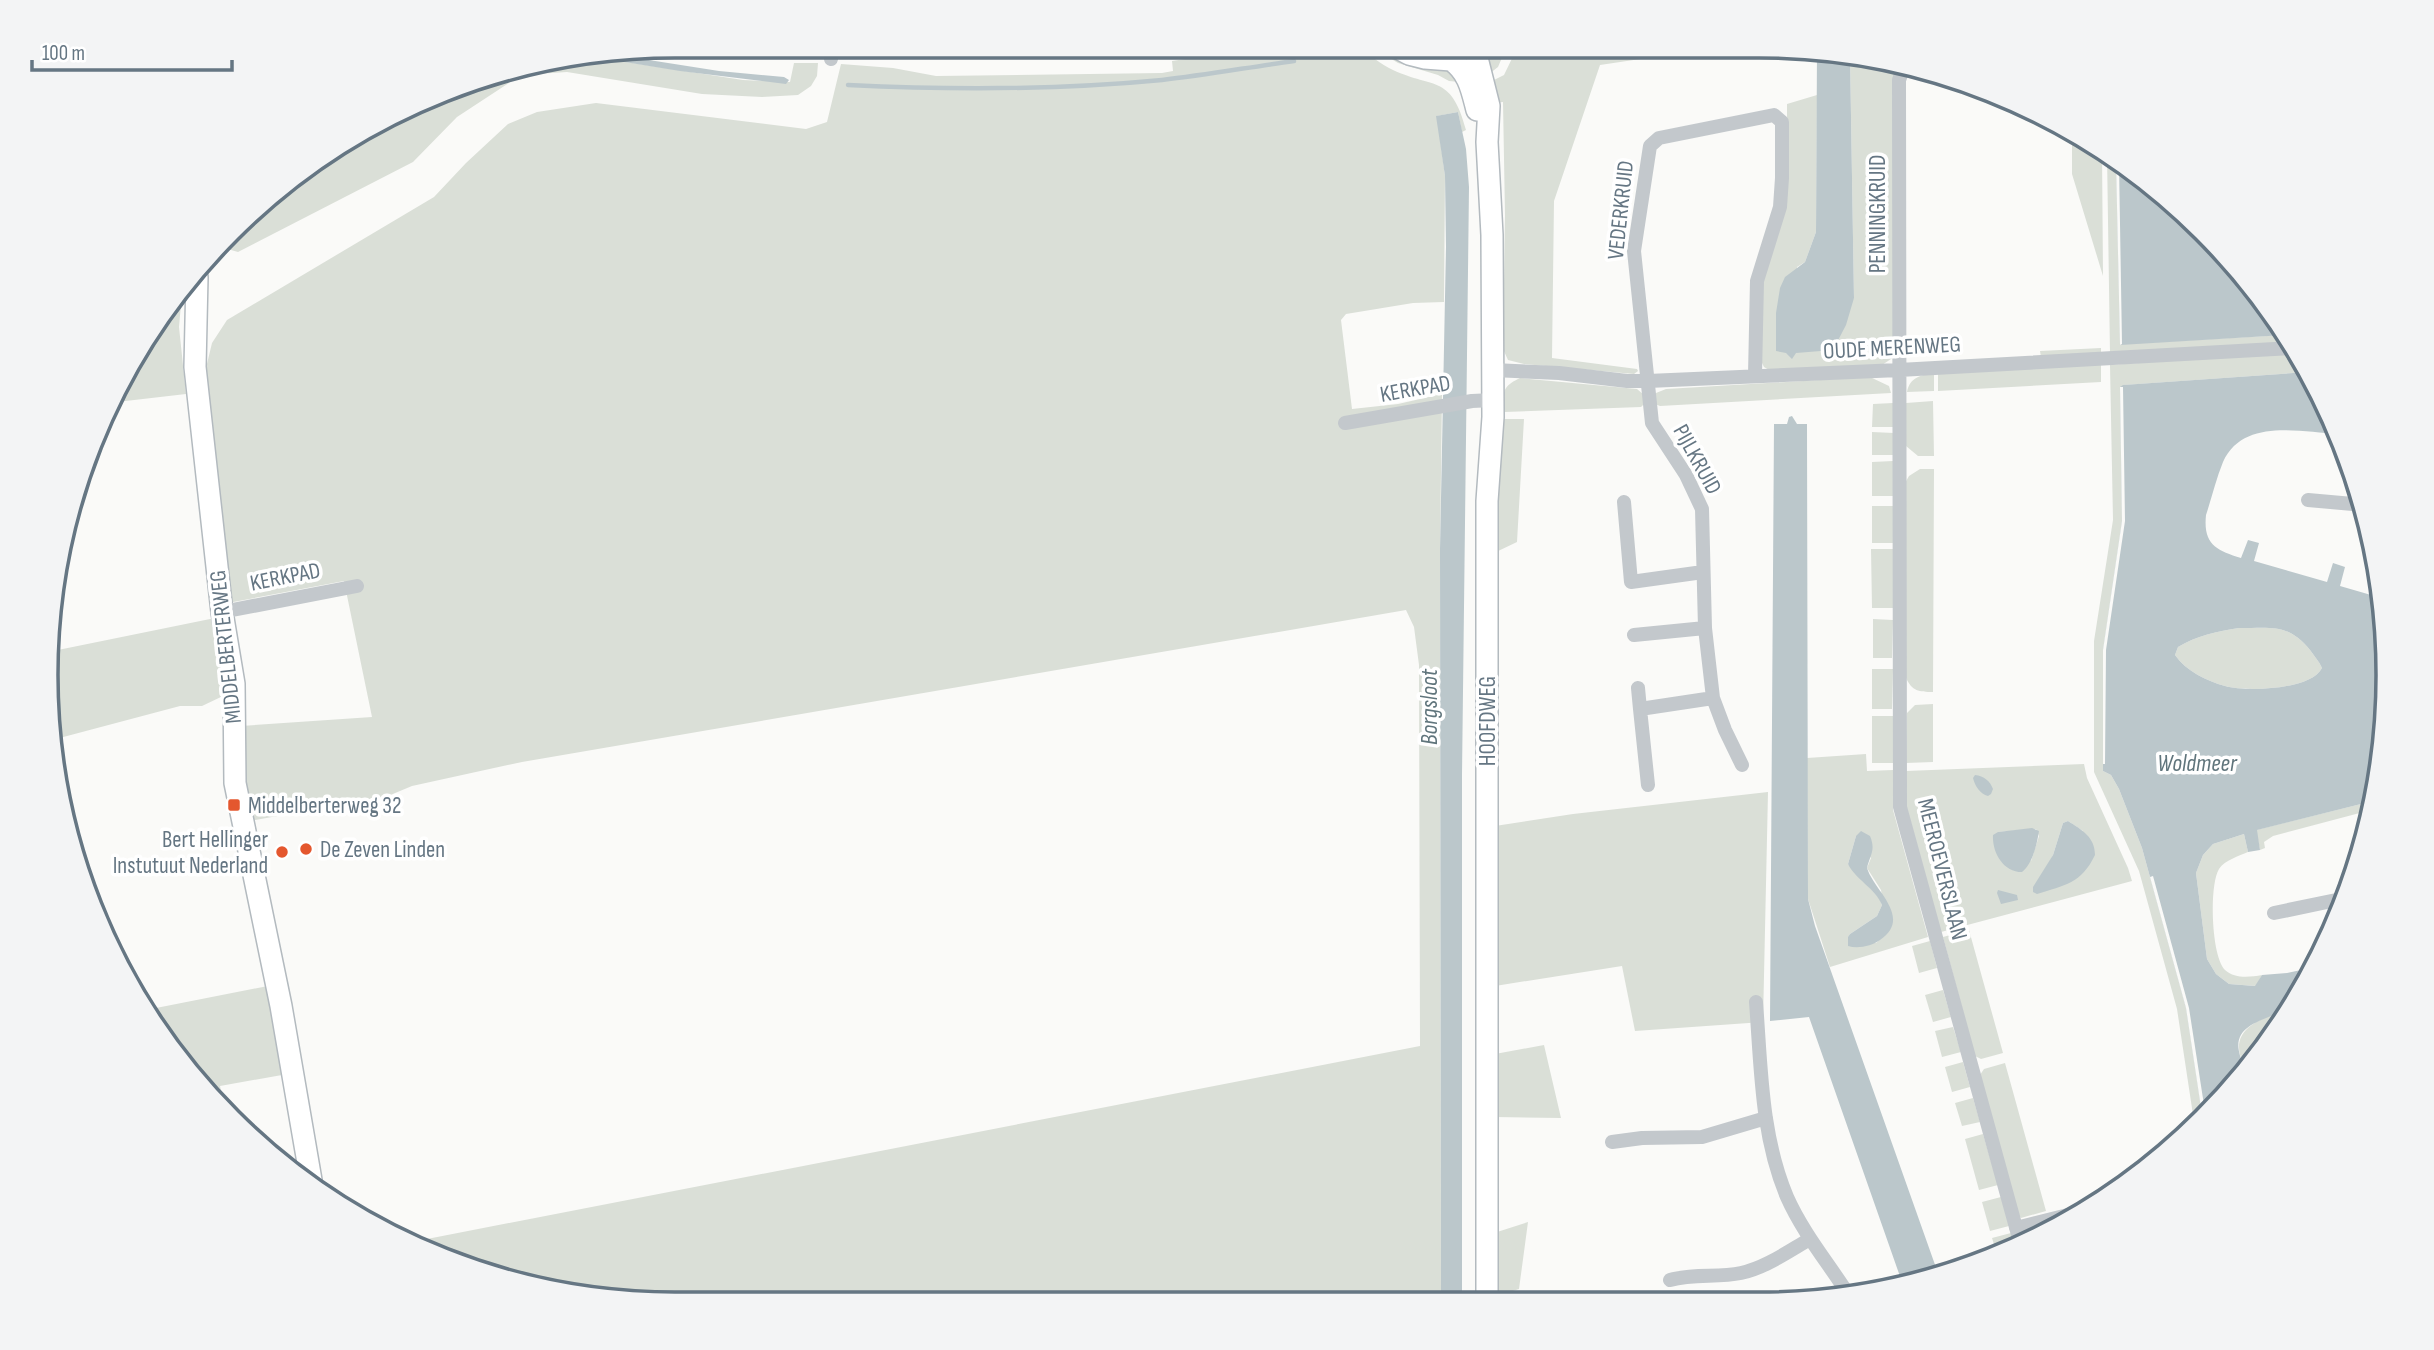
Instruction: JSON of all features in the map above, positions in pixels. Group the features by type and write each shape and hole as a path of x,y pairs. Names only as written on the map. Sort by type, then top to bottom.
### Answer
{"main road":[{"name":"HOOFDWEG","path":"1458,58 1470,85 1487,142"},
{"name":"HOOFDWEG","path":"1477,58 1489,106 1487,142 1492,235 1493,400 1487,501 1487,1292"},
{"name":"MIDDELBERTERWEG","path":"197,285 195,367 222,612 234,684 235,783 281,1006 310,1172"}],"street":[{"name":"PENNINGKRUID","path":"1899,370 1901,75"},
{"name":"VEDERKRUID","path":"1648,381 1634,251 1650,146 1659,138 1774,115 1782,122 1780,206 1757,281 1755,375"},
{"name":"OUDE MERENWEG","path":"1493,370 1559,373 1627,382 2283,349"},
{"name":"MEEROEVERSLAAN","path":"1899,370 1900,807 2018,1235"},
{"name":"PIJLKRUID","path":"1648,381 1652,423 1686,475 1702,509 1706,628 1713,698 1742,765"},
{"name":"KERKPAD","path":"1345,423 1493,400"},
{"path":"2308,500 2351,504"},
{"path":"1624,502 1631,582 1703,572"},
{"name":"KERKPAD","path":"222,612 357,586"},
{"path":"1634,635 1706,628"},
{"path":"1638,688 1648,785"},
{"path":"1640,709 1713,698"},
{"path":"2274,913 2333,901"},
{"path":"1756,1002 1766,1118 1777,1168 1788,1198 1810,1239 1843,1287"},
{"path":"1612,1142 1642,1138 1702,1137 1766,1118"},
{"path":"1670,1280 1686,1275 1743,1273 1810,1239"}],"shaded area":[{"path":"1192,58 1373,58 1404,75 1446,91 1454,99 1466,130 1462,132 1458,112 1437,116 1445,176 1444,302 1413,303 1346,314 1341,320 1352,409 1398,404 1442,394 1441,1292 635,1291 594,1287 515,1271 427,1240 1420,1046 1419,665 1414,627 1406,610 522,762 412,786 388,796 250,821 241,726 372,717 344,581 228,603 206,408 206,368 212,343 227,320 434,197 508,124 537,112 596,103 806,129 827,122 841,64 893,68 936,76 1162,73 1173,71 1172,61"},
{"path":"1390,58 1424,58 1444,64 1459,82 1449,81"},
{"path":"1486,58 1502,58 1498,67 1489,74"},
{"path":"1512,58 1647,58 1600,65 1554,201 1552,358 1637,369 1634,374 1524,364 1508,360 1503,349 1503,102 1493,103 1490,82 1504,75"},
{"path":"618,61 743,80 790,82 794,63 818,63 817,76 811,86 798,95 762,97 702,94 567,72 538,74"},
{"path":"1850,65 1894,73 1894,357 1882,365 1769,370 1764,367 1760,359 1761,288 1787,194 1787,104 1817,95 1816,232 1805,262 1797,267 1796,353 1854,298"},
{"path":"532,75 512,81 457,117 413,162 238,252 229,249 268,211 299,185 366,140 439,105 477,91"},
{"path":"2072,143 2102,162 2103,276 2072,174"},
{"path":"2107,166 2116,172 2120,344 2274,336 2279,343 2110,353"},
{"path":"181,305 179,327 186,394 121,402 140,366"},
{"path":"2101,348 2101,353 2041,357 2040,351"},
{"path":"2285,353 2298,373 2124,385 2120,388 2122,521 2103,650 2103,771 2111,775 2119,789 2142,848 2186,1008 2201,1105 2193,1113 2177,1009 2139,871 2094,772 2094,641 2113,520 2110,365"},
{"path":"2101,364 2101,382 1938,391 1938,373"},
{"path":"1934,373 1934,391 1907,392 1913,380"},
{"path":"1870,377 1889,386 1891,393 1660,406 1655,404 1656,393 1666,389"},
{"path":"1520,378 1637,389 1644,395 1644,404 1641,407 1504,412 1504,391 1509,384"},
{"path":"1933,401 1934,456 1918,456 1906,446 1906,403"},
{"path":"1893,403 1893,427 1872,427 1873,404"},
{"path":"1504,419 1524,419 1517,542 1494,553 1495,504"},
{"path":"1872,432 1894,433 1894,455 1872,455"},
{"path":"1893,461 1894,496 1872,496 1872,462"},
{"path":"1920,469 1934,469 1933,692 1917,690 1906,678 1905,483 1909,476"},
{"path":"1872,506 1893,506 1893,543 1872,543"},
{"path":"1871,549 1893,549 1893,608 1872,608"},
{"path":"215,618 223,696 202,706 180,706 61,738 59,650"},
{"path":"1873,619 1893,620 1892,658 1873,658"},
{"path":"2239,628 2286,631 2302,641 2322,668 2316,675 2292,685 2262,689 2235,688 2197,675 2175,655 2178,647 2192,640"},
{"path":"1872,669 1893,669 1892,709 1872,709"},
{"path":"1933,704 1933,762 1906,763 1907,713 1915,705"},
{"path":"1872,716 1893,716 1893,763 1872,763"},
{"path":"1866,754 1867,771 1893,770 1893,810 1928,937 1830,967 1808,899 1807,758","holes":["1856,836 1871,858 1867,868 1881,890 1888,932 1876,943 1848,938 1877,916 1882,905 1879,898 1848,864"]},
{"path":"2084,764 2087,778 2132,881 1941,932 1906,805 1906,771","holes":["2068,821 2083,831 2045,872 2063,823","2036,829 2039,836 2031,861 1998,832"]},
{"path":"1768,792 1763,1022 1635,1031 1622,966 1495,986 1495,826 1573,814"},
{"path":"2362,804 2360,813 2273,836 2264,842 2265,848 2260,850 2256,830"},
{"path":"2244,834 2248,852 2225,863 2216,877 2214,936 2220,962 2225,970 2238,976 2262,975 2256,986 2229,984 2216,974 2207,959 2196,873 2203,855 2213,844"},
{"path":"1969,930 2003,1053 1981,1059 1975,1056 1943,937"},
{"path":"1930,941 1937,968 1919,973 1912,946"},
{"path":"268,986 282,1075 220,1086 221,1093 185,1051 156,1008"},
{"path":"1943,990 1951,1017 1933,1022 1925,995"},
{"path":"2275,1014 2242,1059 2239,1043 2243,1034"},
{"path":"1953,1027 1961,1052 1942,1057 1935,1031"},
{"path":"1544,1045 1561,1118 1495,1117 1495,1054"},
{"path":"1963,1062 1970,1087 1952,1092 1945,1067"},
{"path":"2005,1063 2046,1211 2021,1218 1980,1075 1984,1069"},
{"path":"1973,1098 1980,1122 1962,1126 1955,1103"},
{"path":"1983,1134 1998,1185 1979,1190 1965,1139"},
{"path":"2001,1197 2009,1226 1990,1231 1982,1202"},
{"path":"1528,1222 1519,1289 1494,1292 1494,1233"},
{"path":"2011,1233 2012,1238 1994,1245 1992,1238"}],"water":[{"path":"641,59 719,71 784,77 789,80 786,84 617,61"},
{"path":"1817,61 1850,65 1854,298 1846,325 1833,350 1796,353 1792,359 1786,353 1776,351 1776,313 1780,288 1785,277 1805,262 1816,232"},
{"path":"1458,112 1466,149 1469,187 1462,775 1462,1292 1441,1292 1440,549 1446,247 1445,176 1436,116"},
{"path":"2116,172 2166,211 2195,239 2249,299 2274,336 2120,345"},
{"name":"Woldmeer","path":"2298,373 2326,433 2290,430 2258,433 2232,448 2223,462 2206,515 2207,533 2213,544 2225,552 2241,558 2248,540 2259,543 2254,561 2327,582 2333,563 2345,567 2340,586 2371,595 2375,635 2375,715 2362,804 2257,830 2260,850 2248,852 2244,834 2213,844 2203,855 2196,873 2207,959 2216,974 2229,984 2255,986 2262,975 2301,970 2274,1015 2258,1021 2242,1033 2239,1042 2242,1060 2201,1105 2186,1008 2142,848 2119,789 2111,775 2103,771 2103,650 2122,521 2120,387","holes":["2239,628 2286,631 2302,641 2322,668 2316,675 2305,681 2278,688 2235,688 2197,675 2175,655 2178,647 2215,632"]},
{"path":"1792,416 1797,424 1807,424 1808,899 1815,926 1935,1266 1900,1275 1809,1017 1770,1021 1774,424 1787,424"},
{"path":"1975,775 1988,781 1993,789 1991,794 1985,795 1978,789 1973,778"},
{"path":"2068,821 2090,839 2095,855 2078,878 2037,894 2033,892 2033,887 2053,855 2063,823"},
{"path":"2032,828 2039,831 2032,859 2022,872 2009,869 1994,848 1993,835"},
{"path":"1861,831 1870,836 1872,841 1867,868 1888,904 1893,922 1880,940 1856,947 1848,946 1848,937 1877,916 1882,905 1848,864 1856,836"},
{"path":"1998,890 2017,895 2018,900 2001,904"}],"pier":[{"path":"2116,172 2119,174 2120,345"},
{"path":"2120,387 2123,387 2125,521 2106,650 2103,764 2103,650 2122,521"},
{"path":"2153,876 2189,1008 2204,1102 2201,1105 2186,1008 2150,877"}],"waterway":[{"path":"848,85 927,88 1084,86 1162,80 1294,61"}],"place":[{"name":"Middelberterweg 32","path":"234,805"},
{"name":"De Zeven Linden","path":"306,849"},
{"name":"Bert Hellinger Instutuut Nederland","path":"282,852"}],"water label":[{"name":"Borgsloot","path":"1429,707"}]}
